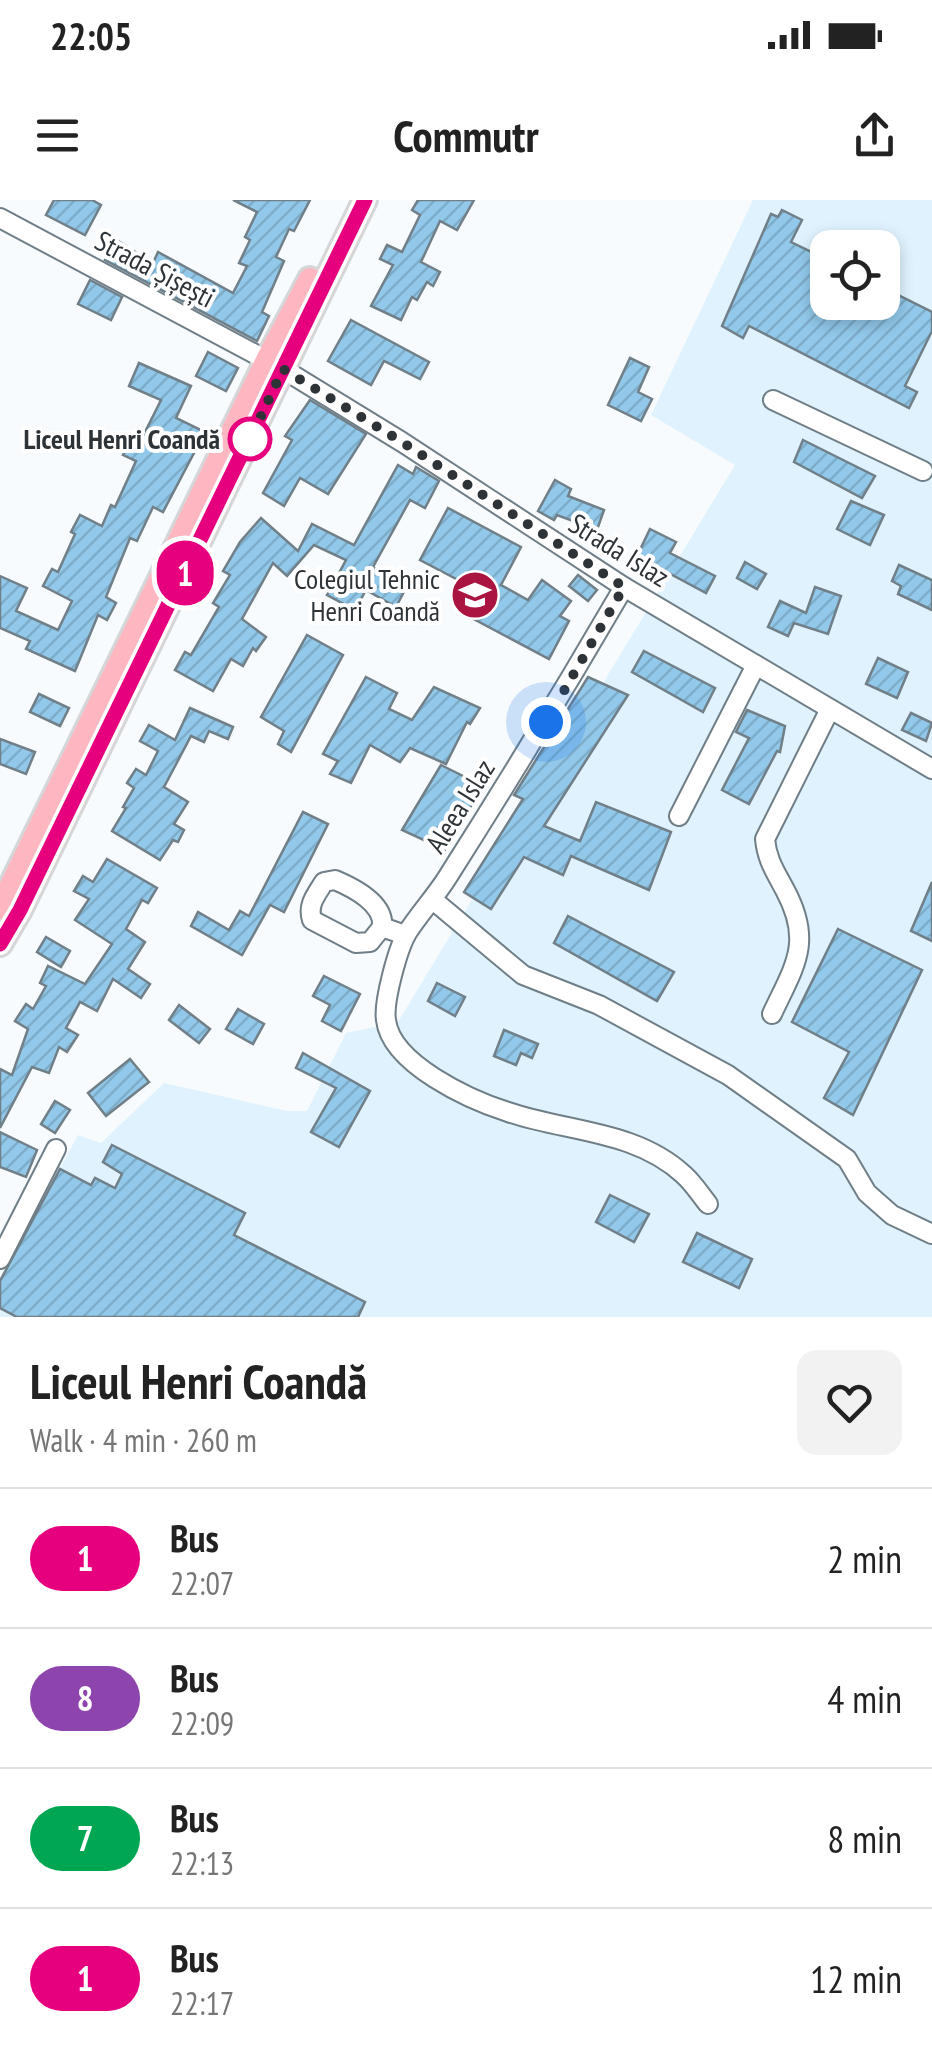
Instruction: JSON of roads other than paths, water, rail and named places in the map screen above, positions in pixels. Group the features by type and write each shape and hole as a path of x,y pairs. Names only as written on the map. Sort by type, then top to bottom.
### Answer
{"main road":[{"path":"0,944 6,906 275,364 350,200"},
{"path":"275,364 365,200"}],"street":[{"name":"Strada Șișești","path":"0,218 275,364"},
{"name":"Strada Islaz","path":"275,364 624,587 932,769"},
{"path":"773,400 922,471"},
{"name":"Aleea Islaz","path":"624,587 546,722 433,900 406,935 386,1006 386,1024 404,1056 470,1098 507,1112 642,1147 684,1174 708,1204"},
{"path":"679,816 756,665"},
{"path":"772,1014 792,973 801,943 799,916 768,861 765,839 830,709"},
{"path":"433,900 524,974 599,1005 728,1075 847,1159 867,1193 892,1215 932,1234"},
{"path":"382,927 406,935"},
{"path":"0,1259 56,1148"}],"place":[{"name":"Liceul Henri Coandă","path":"250,439"},
{"name":"Colegiul Tehnic Henri Coandă","path":"475,595"}]}
